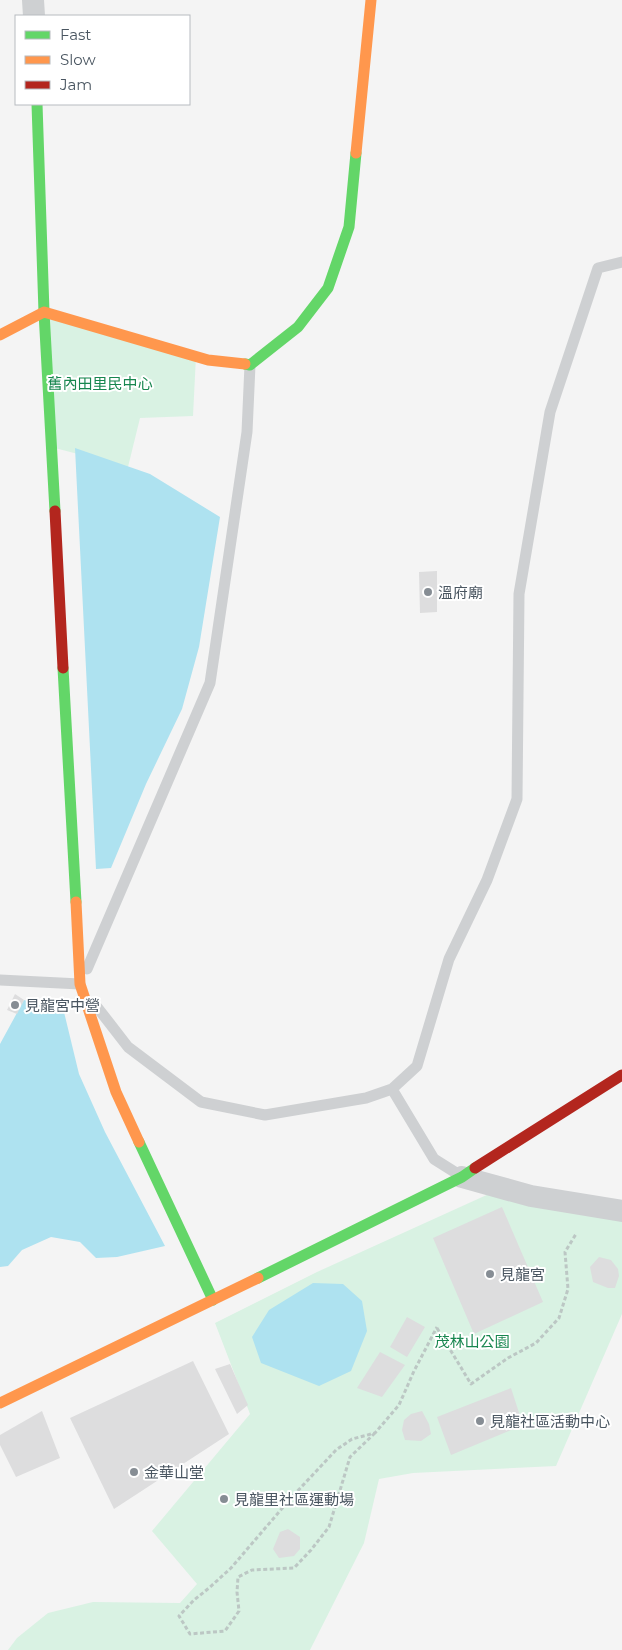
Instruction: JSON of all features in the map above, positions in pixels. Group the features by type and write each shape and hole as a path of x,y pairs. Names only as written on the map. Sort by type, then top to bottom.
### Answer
{"street":[{"path":"33,0 34,15"},
{"path":"0,335 44,312 208,360 250,365 298,327 328,288 349,227 371,0"},
{"path":"37,105 44,312 80,984 116,1092 214,1300"},
{"path":"0,1403 214,1300 462,1177 622,1075"},
{"path":"462,1177 531,1196 622,1210"}],"lane":[{"path":"0,980 80,984 128,1047 202,1102 265,1115 366,1098 392,1089 417,1066 449,960 486,880 518,800 519,594 550,412 598,268 622,262"},
{"path":"80,984 210,683 246,432 250,365"},
{"path":"392,1089 434,1159 462,1177"}],"path":[{"path":"375,1433 352,1439 336,1450 291,1498 231,1568 194,1600 179,1616 190,1634 225,1631 239,1611 238,1577 252,1570 294,1568 311,1550 329,1527 350,1457 375,1433 399,1405 437,1327 471,1384 508,1358 536,1343 559,1318 568,1289 565,1252 576,1234"}],"green space":[{"name":"舊內田里民中心","path":"44,312 196,356 193,416 140,418 128,467 51,447"},
{"name":"茂林山公園","path":"502,1188 622,1217 622,1314 556,1466 413,1473 379,1479 364,1543 310,1650 8,1650 17,1638 48,1613 93,1602 180,1603 197,1584 152,1531 250,1414 215,1323 317,1272"}],"water":[{"path":"75,448 150,474 220,517 199,647 182,709 146,784 111,868 96,869"},
{"path":"24,1000 64,1012 79,1074 105,1132 165,1246 117,1257 96,1258 80,1242 51,1237 22,1250 8,1266 0,1267 0,1044"},
{"path":"313,1283 343,1284 362,1301 367,1331 351,1371 319,1386 261,1363 252,1337 269,1310"}],"building":[{"name":"溫府廟","path":"437,571 437,612 420,613 419,572"},
{"name":"見龍宮中營","path":"15,994 24,1000 17,1014 7,1010"},
{"name":"見龍宮","path":"502,1207 543,1302 474,1334 433,1238"},
{"path":"599,1257 611,1260 618,1269 619,1276 615,1288 608,1288 593,1282 590,1267"},
{"path":"407,1317 425,1327 407,1357 390,1347"},
{"path":"380,1352 405,1365 382,1397 357,1388"},
{"name":"金華山堂","path":"193,1361 229,1434 114,1509 70,1418"},
{"path":"230,1364 248,1405 237,1414 215,1369"},
{"name":"見龍社區活動中心","path":"511,1388 523,1425 451,1455 437,1417"},
{"path":"42,1411 60,1458 16,1477 0,1445 0,1435"},
{"path":"422,1411 429,1424 431,1434 421,1441 405,1440 402,1430 404,1420 411,1414"},
{"path":"288,1529 300,1537 300,1549 294,1556 279,1558 273,1549 280,1532"}],"traffic: fast":[{"path":"37,105 44,312 55,511"},
{"path":"245,364 250,365 298,327 328,288 349,227 356,153"},
{"path":"63,668 76,902"},
{"path":"139,1142 213,1300"},
{"path":"258,1278 462,1177 475,1168"}],"traffic: slow":[{"path":"356,153 371,0"},
{"path":"0,335 44,312 208,360 245,364"},
{"path":"76,902 80,984 116,1092 139,1142"},
{"path":"0,1403 258,1278"}],"traffic: jam":[{"path":"55,511 63,668"},
{"path":"475,1168 622,1075"}],"place":[{"name":"溫府廟","path":"428,592"},
{"name":"見龍宮中營","path":"15,1005"},
{"name":"見龍宮","path":"490,1274"},
{"name":"見龍社區活動中心","path":"480,1421"},
{"name":"金華山堂","path":"134,1472"},
{"name":"見龍里社區運動場","path":"224,1499"}]}
